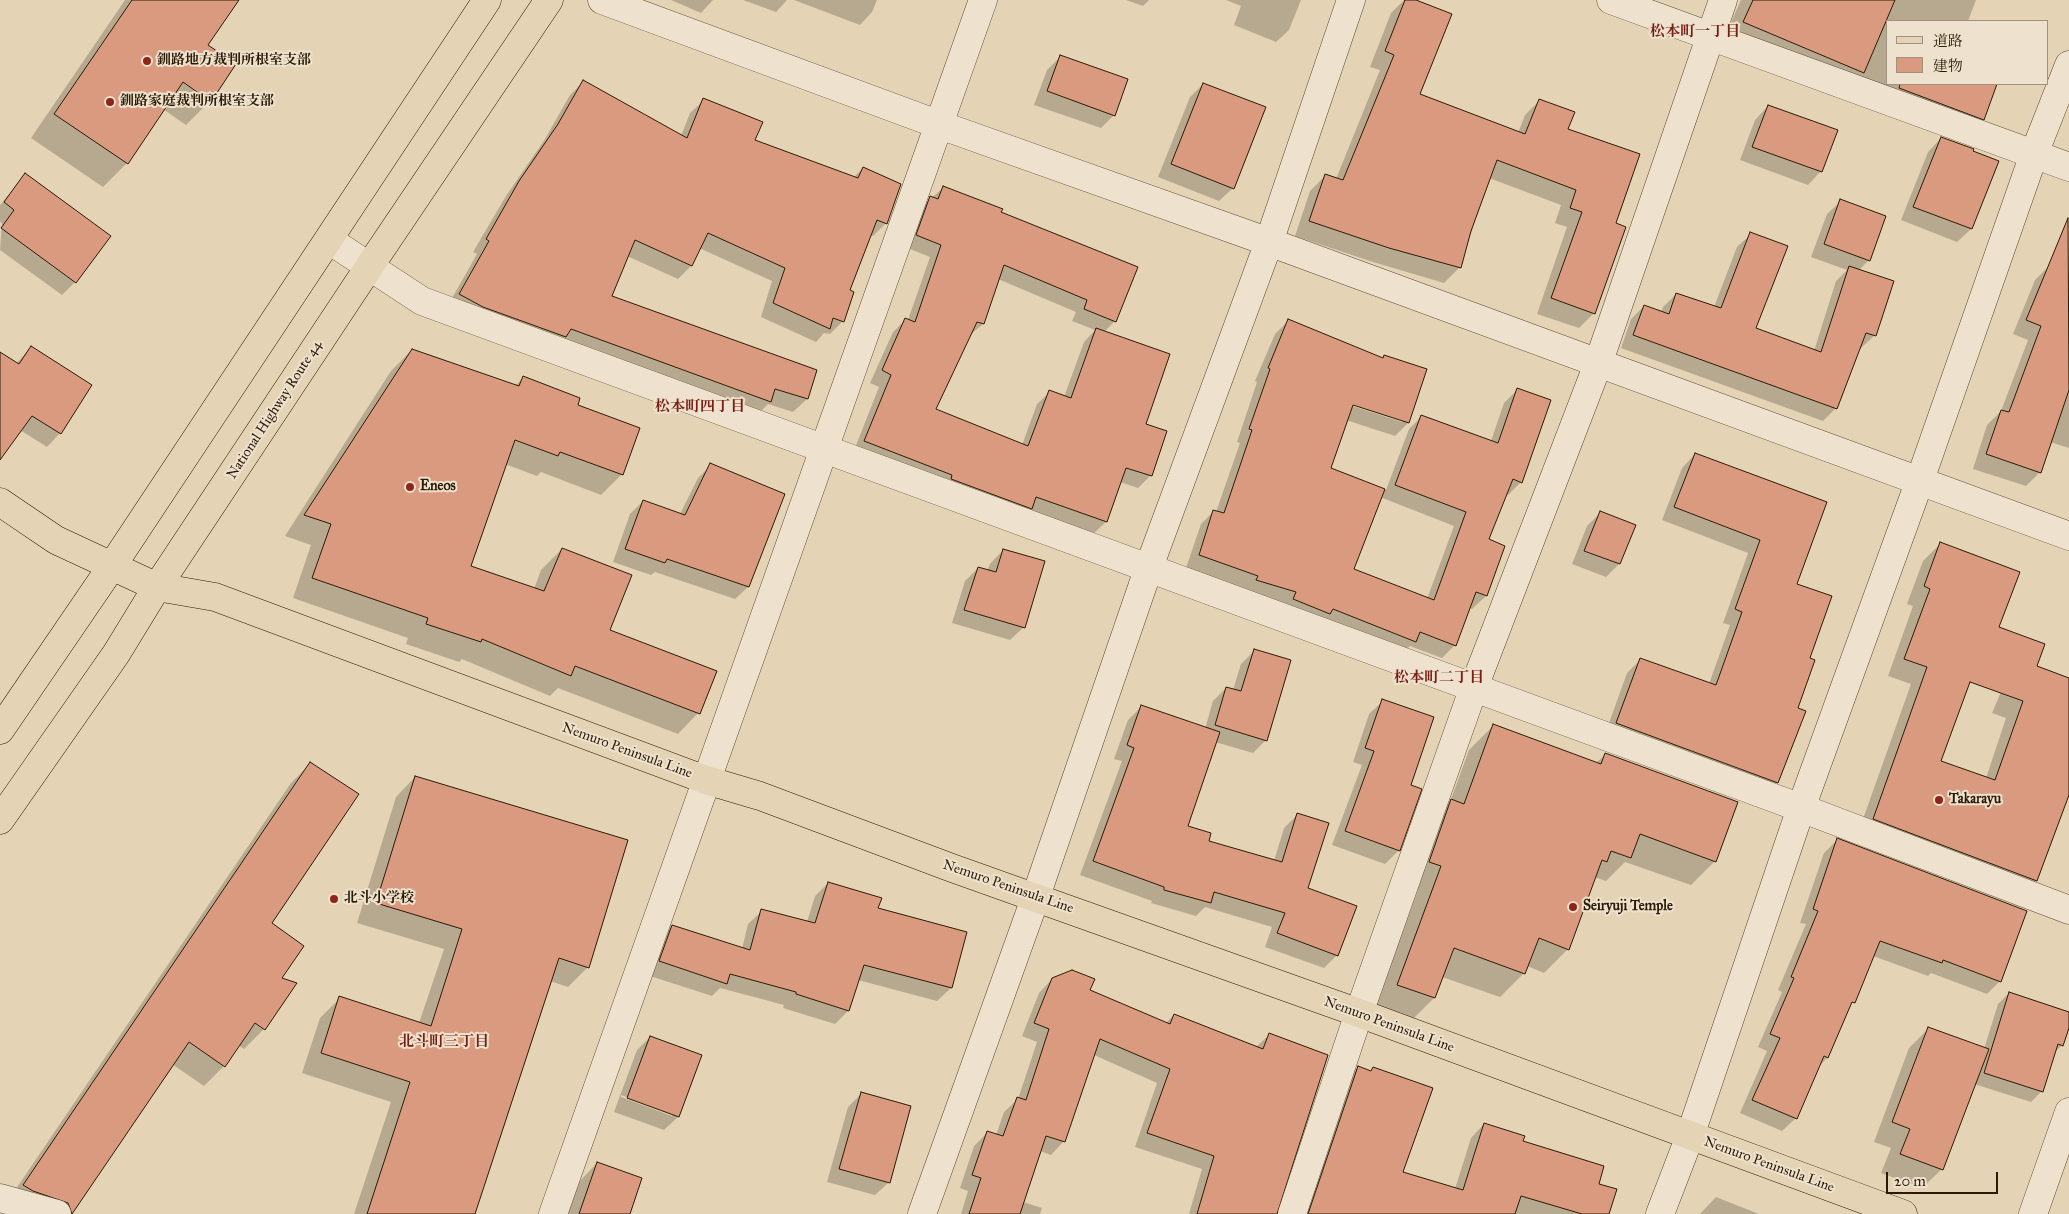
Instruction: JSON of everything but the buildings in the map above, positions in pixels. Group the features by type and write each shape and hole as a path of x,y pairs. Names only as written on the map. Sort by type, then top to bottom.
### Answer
{"main road":[{"path":"0,730 112,566 488,0"},
{"name":"National Highway Route 44","path":"0,820 116,654 156,587 549,0"},
{"name":"Nemuro Peninsula Line","path":"0,502 56,540 156,587 215,597 706,780 760,796 952,868 1036,896 1359,1013 1903,1214"}],"street":[{"path":"602,0 940,125 1269,242 2069,536"},
{"path":"553,1214 984,0"},
{"path":"922,1214 1036,896 1149,568 1269,242 1351,0"},
{"path":"1611,0 1710,34 2069,167"},
{"path":"1292,1214 1359,1013 1474,688 1598,364 1723,0"},
{"path":"1660,1214 1690,1136 1801,808 1920,480 2034,154 2069,65"},
{"path":"329,240 422,301 1801,808 2069,910"},
{"path":"2033,1214 2069,1112"},
{"path":"0,1198 58,1214"}],"place":[{"name":"釧路地方裁判所根室支部","path":"147,61"},
{"name":"釧路家庭裁判所根室支部","path":"110,102"},
{"name":"Eneos","path":"410,487"},
{"name":"Takarayu","path":"1939,800"},
{"name":"北斗小学校","path":"334,899"},
{"name":"Seiryuji Temple","path":"1573,907"}],"district":[{"name":"松本町一丁目","path":"1695,32"},
{"name":"松本町四丁目","path":"700,407"},
{"name":"松本町二丁目","path":"1439,678"},
{"name":"北斗町三丁目","path":"444,1042"}]}
